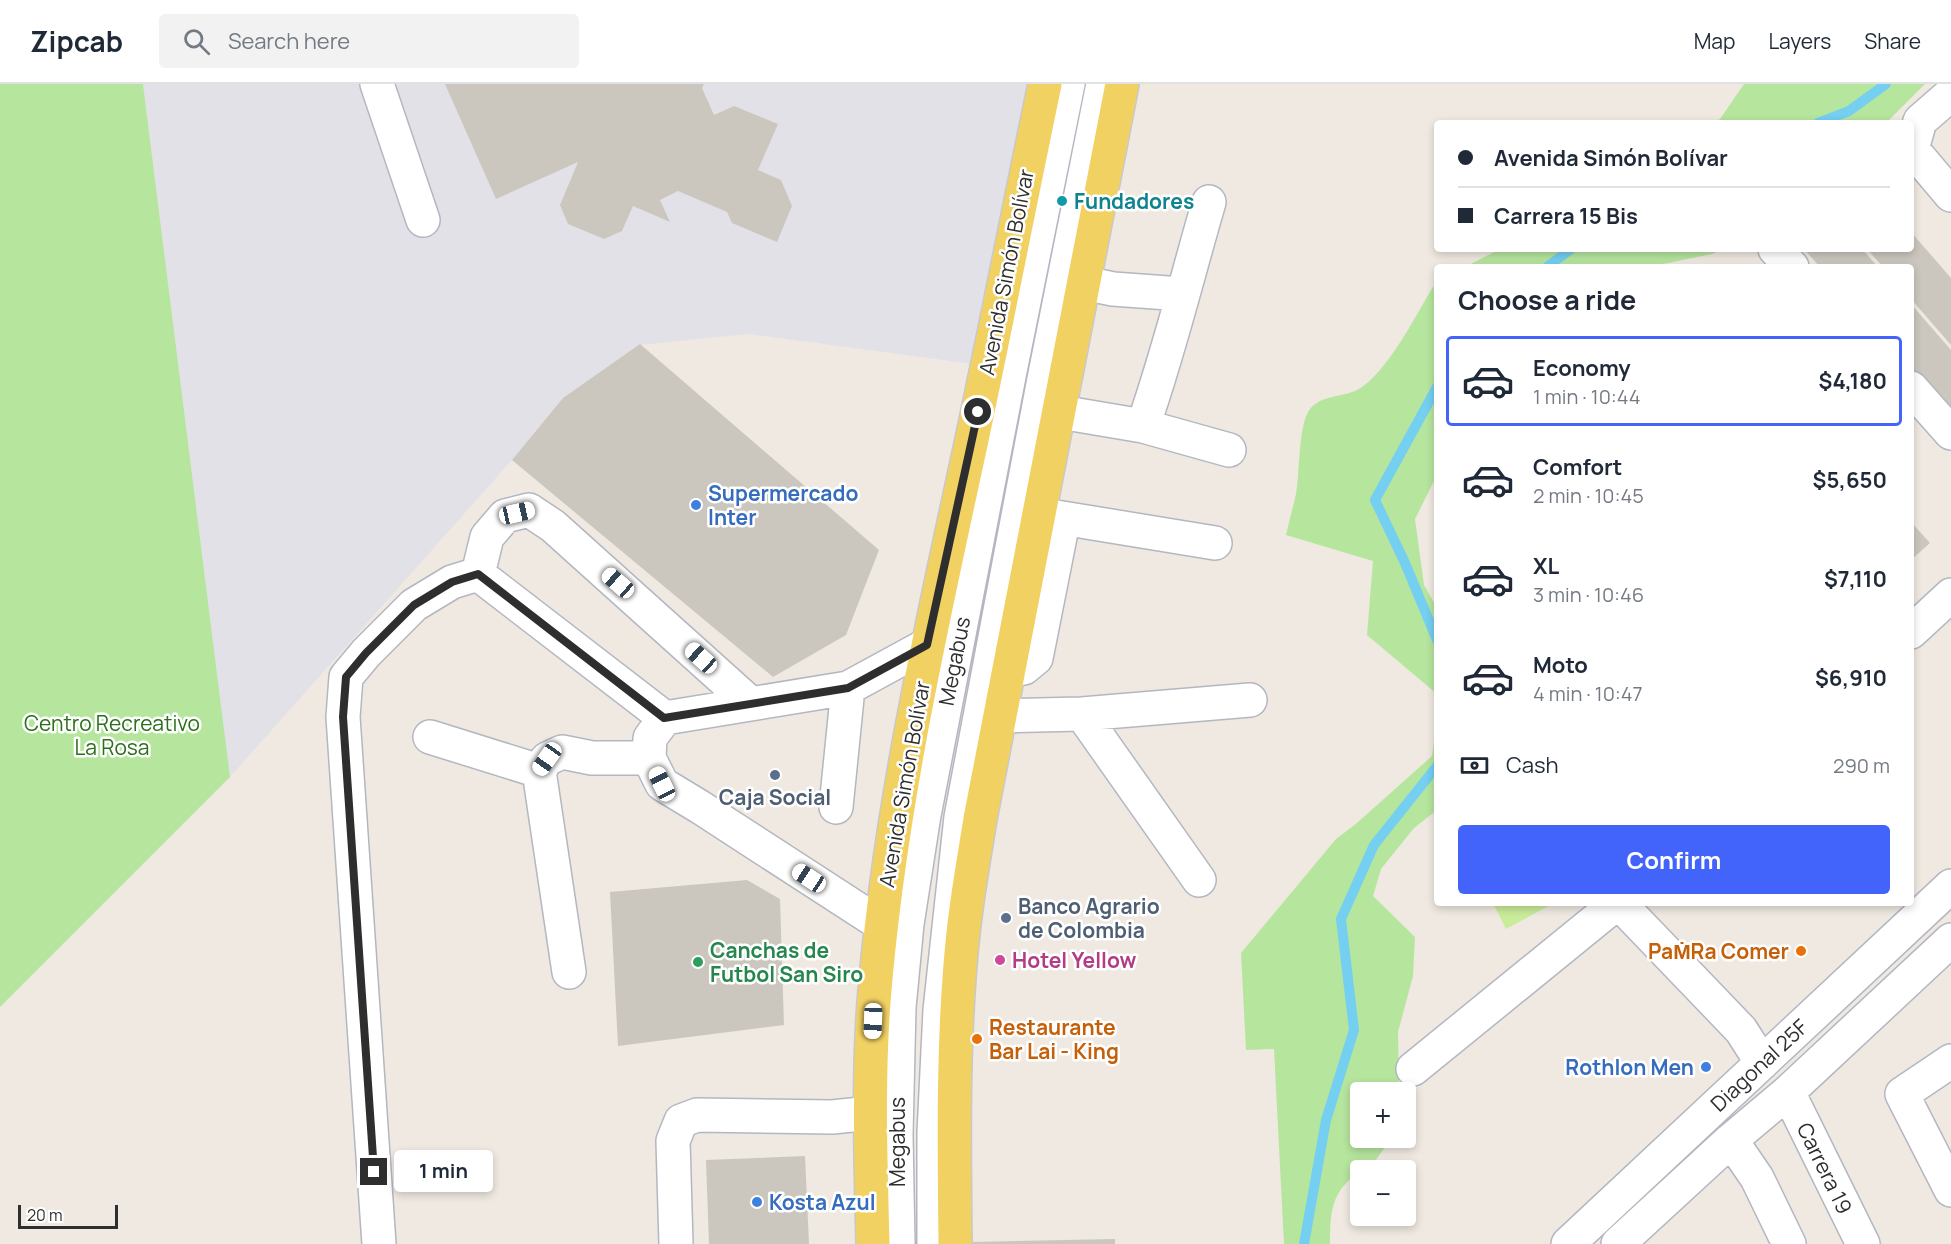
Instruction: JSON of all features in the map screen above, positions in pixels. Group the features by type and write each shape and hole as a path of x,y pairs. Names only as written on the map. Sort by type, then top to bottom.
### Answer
{"main road":[{"name":"Avenida Simón Bolívar","path":"873,1244 871,1113 874,1004 888,876 927,645 988,366 1045,84"},
{"path":"955,1244 954,1120 957,1011 963,932 980,819 1009,669 1048,515 1064,383 1122,84"}],"street":[{"path":"377,84 423,220"},
{"name":"Megabus","path":"898,1244 896,1136 899,1007 907,924 924,815 1068,84"},
{"name":"Megabus","path":"934,1244 934,1132 940,1010 961,818 1044,379 1103,84"},
{"path":"1914,142 1920,121 1951,94"},
{"path":"1914,151 1951,195"},
{"path":"1143,426 1164,366 1209,202"},
{"path":"1778,252 1789,264"},
{"path":"1084,283 1113,289 1182,294"},
{"path":"1914,391 1951,433"},
{"path":"1060,412 1143,426 1229,450"},
{"path":"478,574 487,537 505,516 529,510 553,526 751,704"},
{"path":"1048,515 1215,543"},
{"path":"478,574 664,718"},
{"path":"379,1244 343,717 346,677 366,653 414,605 452,582 478,574"},
{"path":"1914,629 1951,595"},
{"path":"882,925 662,784 649,758 650,738 664,718 848,688 927,645"},
{"path":"836,807 848,688"},
{"path":"1000,716 1082,714 1250,700"},
{"path":"1082,714 1199,880"},
{"path":"429,737 539,771"},
{"path":"569,972 539,771 547,759 562,752 592,759 649,758"},
{"name":"Diagonal 25F","path":"1568,1244 1951,886"},
{"path":"1413,1069 1614,906"},
{"path":"1621,906 1740,1030 1762,1063 1758,1068 1756,1079 1761,1089 1766,1093 1777,1095 1788,1092"},
{"name":"Diagonal 25F","path":"1618,1244 1723,1147 1788,1092 1949,947"},
{"path":"1951,1061 1902,1094 1951,1190"},
{"name":"Carrera 19","path":"1788,1092 1863,1244"},
{"path":"676,1244 673,1141 681,1121 697,1114 832,1117 871,1113"},
{"path":"1723,1147 1765,1244"},
{"path":"1723,1147 1757,1178 1789,1244"}],"shaded area":[{"path":"143,84 1045,84 988,366 748,334 640,345 563,398 512,460 230,777"}],"green space":[{"name":"Centro Recreativo La Rosa","path":"0,84 143,84 230,777 0,1007"},
{"path":"1744,84 1925,84 1889,120 1718,120"},
{"path":"1494,252 1716,252 1663,264 1471,264"},
{"path":"1433,287 1434,481 1415,519 1424,585 1434,603 1434,691 1367,635 1373,561 1286,535 1296,494 1303,426 1310,409 1320,401 1357,390 1379,372"},
{"path":"1434,743 1434,812 1414,828 1381,869 1373,896 1415,937 1413,976 1398,1032 1399,1082 1350,1082 1350,1148 1384,1148 1376,1160 1350,1160 1350,1179 1343,1186 1334,1203 1330,1244 1284,1244 1274,1049 1246,1050 1241,953 1336,839 1432,756"},
{"path":"1494,906 1548,906 1506,929"}],"building":[{"path":"445,84 704,84 702,88 714,115 734,106 778,124 758,170 781,180 792,206 777,242 732,223 727,212 678,191 660,200 670,222 633,206 622,231 604,239 568,224 560,205 578,162 496,199"},
{"path":"1914,235 1951,278 1951,345 1914,302 1914,264 1880,264 1870,252 1914,252"},
{"path":"1807,252 1865,252 1875,264 1817,264"},
{"path":"1914,307 1951,350 1951,417 1914,374"},
{"name":"Supermercado Inter","path":"640,344 879,550 846,635 773,677 512,460 563,398"},
{"path":"1914,525 1930,543 1914,557"},
{"name":"Canchas de Futbol San Siro","path":"747,880 780,899 784,1025 618,1046 610,892"},
{"name":"Kosta Azul","path":"805,1156 809,1244 709,1244 706,1160"},
{"path":"1115,1239 1115,1244 971,1244 971,1242"}],"waterway":[{"path":"1826,120 1849,111 1886,84"},
{"path":"1551,264 1567,252"},
{"path":"1434,392 1375,500 1405,563 1434,633"},
{"path":"1304,1244 1326,1120 1354,1030 1341,919 1374,845 1434,770"}],"place":[{"name":"Fundadores","path":"1062,201"},
{"name":"Supermercado Inter","path":"696,505"},
{"name":"Caja Social","path":"775,775"},
{"name":"Banco Agrario de Colombia","path":"1006,918"},
{"name":"PaṀRa Comer","path":"1801,951"},
{"name":"Hotel Yellow","path":"1000,960"},
{"name":"Canchas de Futbol San Siro","path":"698,962"},
{"name":"Restaurante Bar Lai - King","path":"977,1039"},
{"name":"Rothlon Men","path":"1706,1067"},
{"name":"Kosta Azul","path":"757,1202"}],"route":[{"path":"374,1172 343,717 346,677 366,653 414,605 452,582 478,574 664,718 848,688 927,645 978,412"}]}
